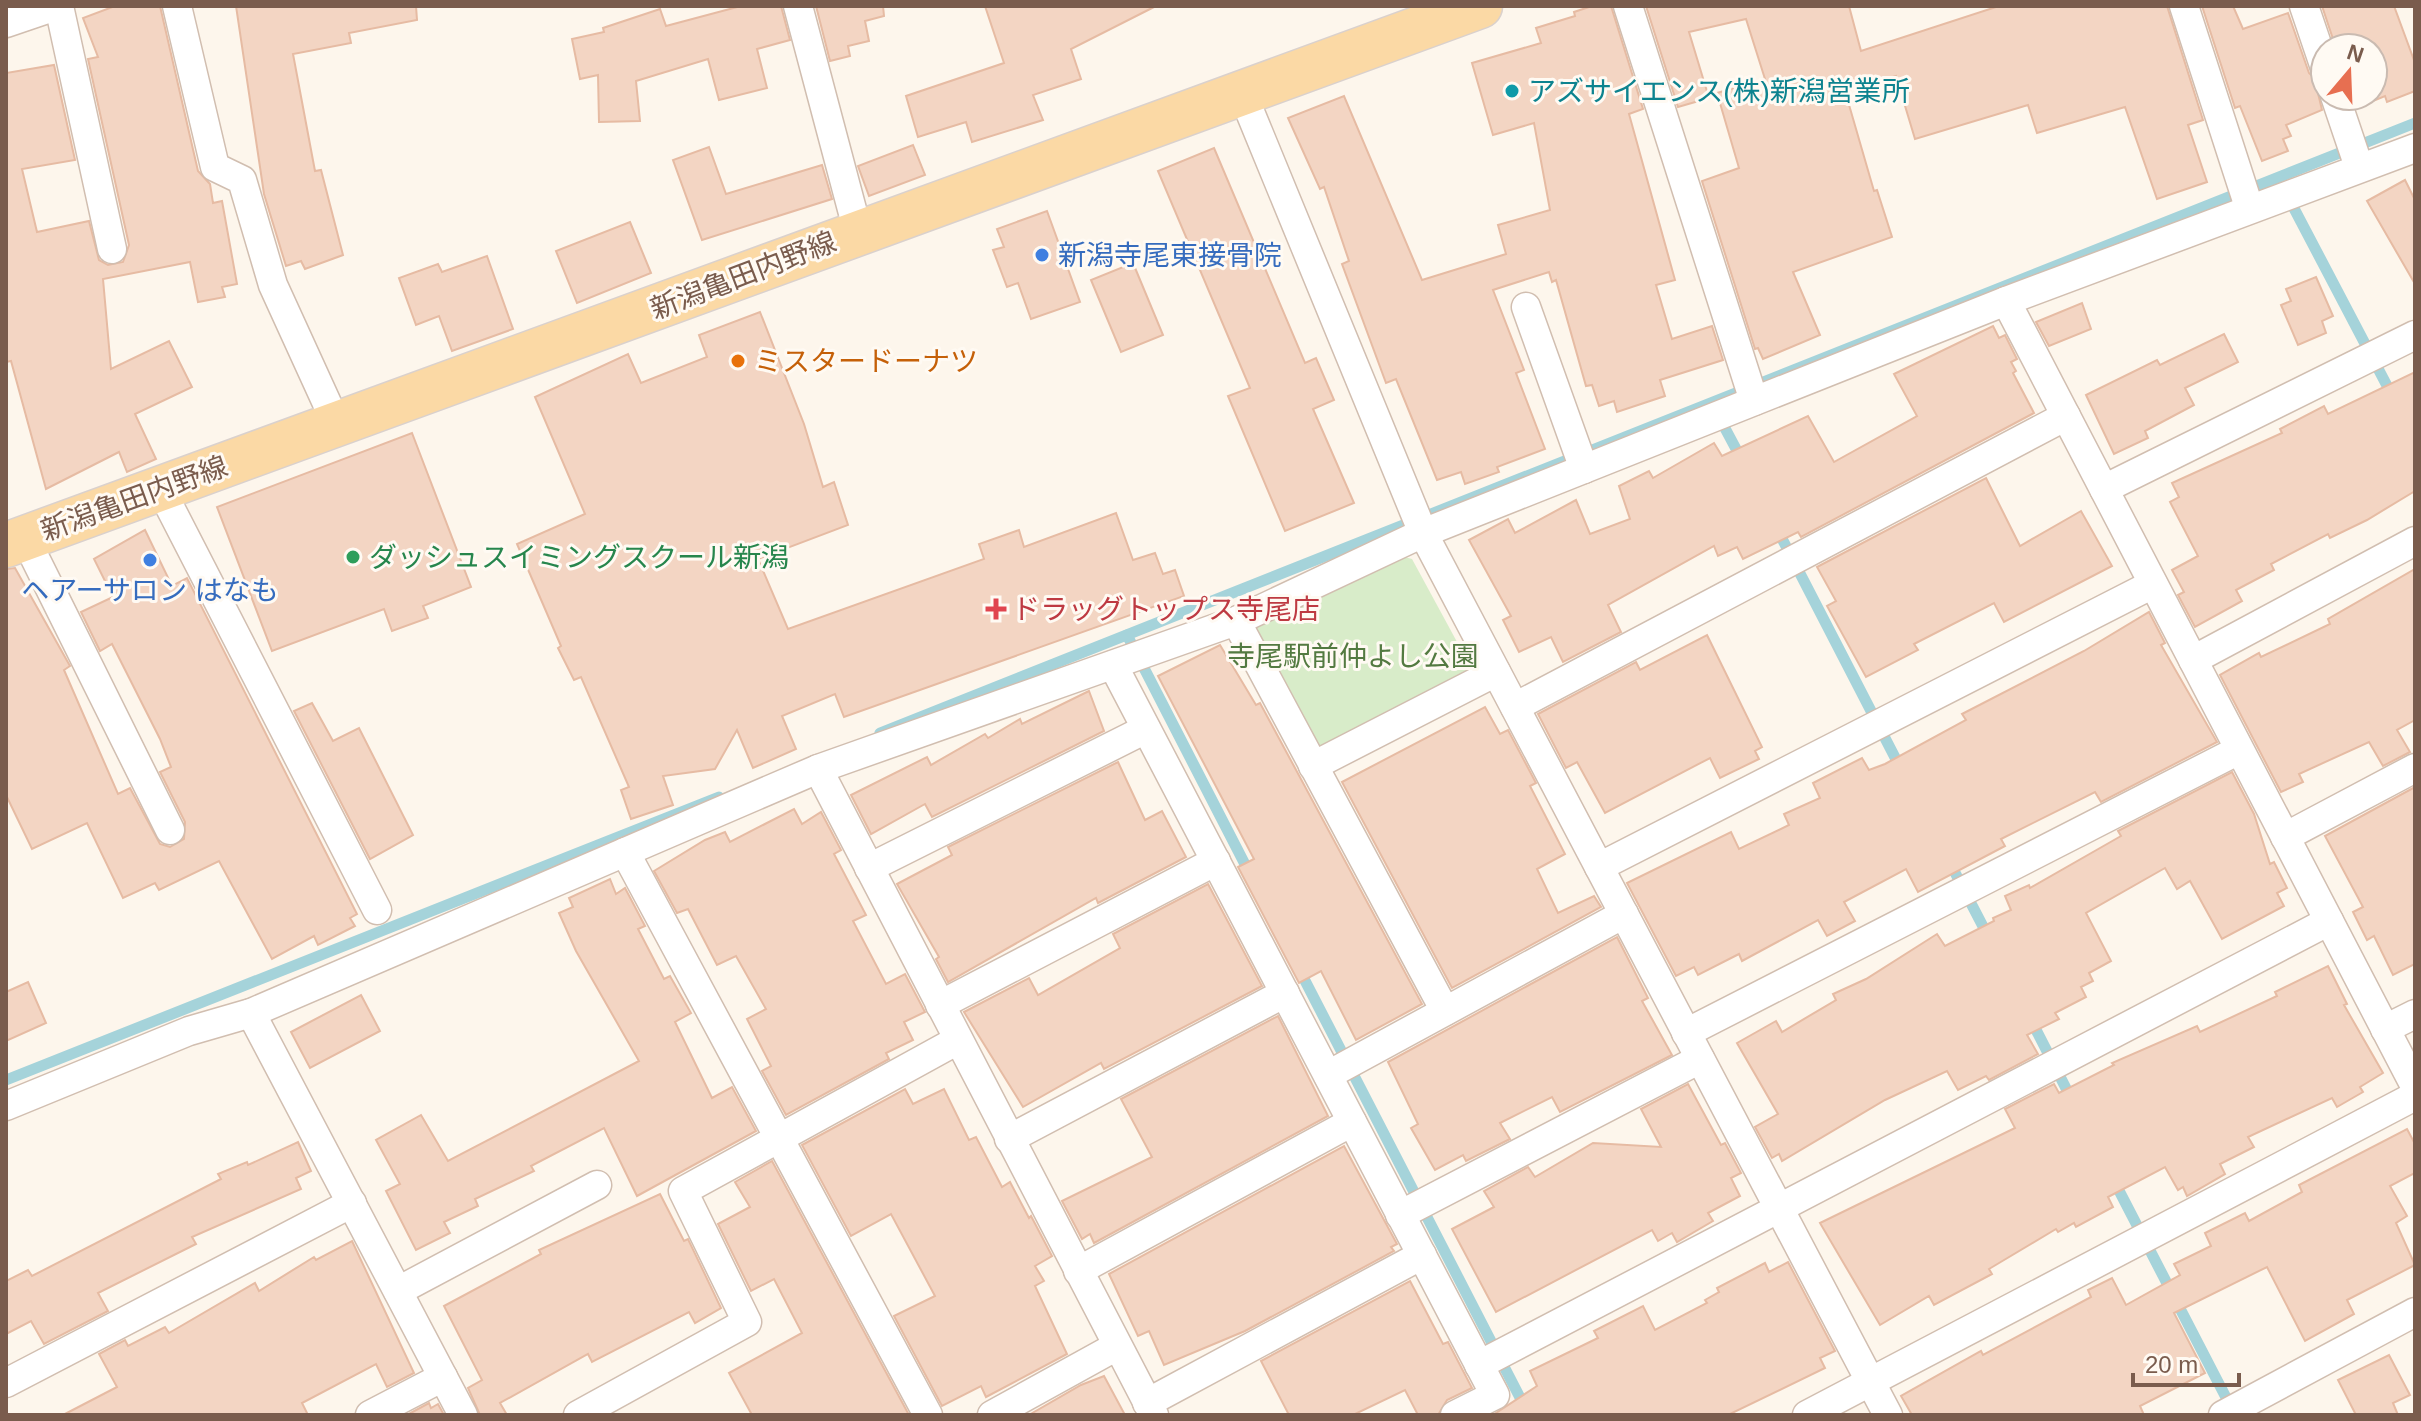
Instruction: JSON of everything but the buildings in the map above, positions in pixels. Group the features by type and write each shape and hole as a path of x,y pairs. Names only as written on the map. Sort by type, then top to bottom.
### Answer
{"main road":[{"name":"新潟亀田内野線","path":"16,541 1480,6"}],"street":[{"path":"16,15 58,6 112,249"},
{"path":"177,6 215,167 242,180 273,285 336,423"},
{"path":"798,6 858,232"},
{"path":"1628,6 1754,401"},
{"path":"2184,6 2249,207"},
{"path":"2304,6 2313,32"},
{"path":"1243,95 1423,533 1888,1415"},
{"path":"2340,112 2359,167"},
{"path":"6,1106 189,1031 251,1013 818,769 1236,621 1423,533 2006,301 2249,207 2415,148"},
{"path":"2006,301 2415,1086"},
{"path":"1526,307 1584,469"},
{"path":"2104,489 2415,335"},
{"path":"1515,707 2066,416"},
{"path":"160,488 377,910"},
{"path":"16,541 170,830"},
{"path":"2193,660 2415,541"},
{"path":"1599,867 2153,584"},
{"path":"1236,621 1445,1011"},
{"path":"1113,665 1495,1395 1455,1415"},
{"path":"1313,766 1496,672"},
{"path":"869,868 1146,729"},
{"path":"1686,1033 2239,750"},
{"path":"2285,837 2415,768"},
{"path":"818,769 1151,1409 1422,1255"},
{"path":"625,852 928,1415"},
{"path":"940,1005 1216,861"},
{"path":"1328,1075 1624,914"},
{"path":"1479,1365 2329,921"},
{"path":"1009,1139 1285,993"},
{"path":"251,1013 463,1415"},
{"path":"2385,1029 2415,1014"},
{"path":"578,1415 747,1322 683,1191 958,1040"},
{"path":"1400,1215 1700,1059"},
{"path":"1807,1415 2415,1096"},
{"path":"1078,1271 1352,1122"},
{"path":"398,1291 597,1185"},
{"path":"6,1383 352,1203"},
{"path":"2223,1415 2415,1312"},
{"path":"992,1415 1117,1346"},
{"path":"370,1415 443,1377"}],"green space":[{"name":"寺尾駅前仲よし公園","path":"1401,556 1412,559 1469,664 1467,678 1328,751 1316,748 1248,631"}],"waterway":[{"path":"880,733 2415,123"},
{"path":"2287,195 2394,399"},
{"path":"1719,417 1743,462"},
{"path":"1776,527 1902,771"},
{"path":"1127,635 1251,876"},
{"path":"6,1080 719,797"},
{"path":"1949,861 1989,938"},
{"path":"1299,969 1529,1415"},
{"path":"2030,1018 2073,1102"},
{"path":"2112,1177 2233,1411"}],"place":[{"name":"アズサイエンス(株)新潟営業所","path":"1512,91"},
{"name":"新潟寺尾東接骨院","path":"1042,255"},
{"name":"ミスタードーナツ","path":"738,361"},
{"name":"ダッシュスイミングスクール新潟","path":"353,557"},
{"name":"ヘアーサロン はなも","path":"150,560"},
{"name":"ドラッグトップス寺尾店","path":"996,609"}]}
